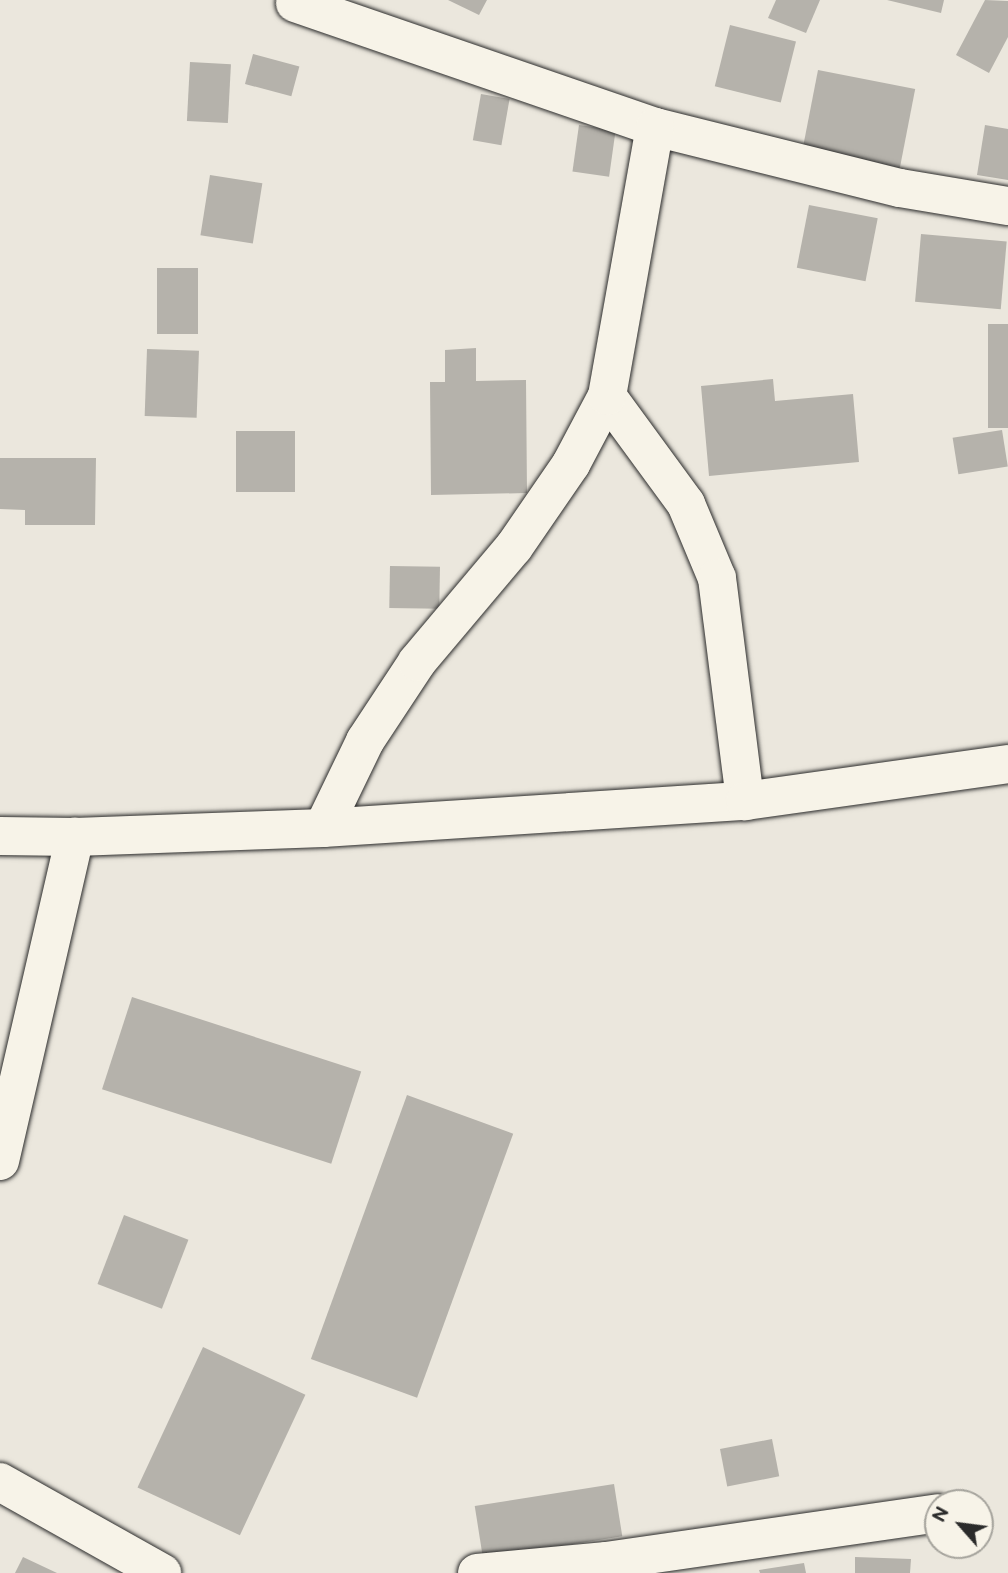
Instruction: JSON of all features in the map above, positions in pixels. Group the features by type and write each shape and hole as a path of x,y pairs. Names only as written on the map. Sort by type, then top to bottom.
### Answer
{"street":[{"path":"295,3 655,127 900,188 1008,206"},
{"path":"323,828 365,741 416,662 514,547 571,464 607,396 655,127"},
{"path":"607,396 685,504 718,578 745,801"},
{"path":"0,836 75,837 323,828 745,801 1008,764"},
{"path":"0,1161 75,837"},
{"path":"0,1482 162,1573"},
{"path":"477,1573 697,1549 924,1515"}],"building":[{"path":"448,0 487,0 479,15"},
{"path":"776,0 820,0 806,33 768,18"},
{"path":"887,0 944,0 941,13"},
{"path":"985,0 1008,1 1008,37 989,73 956,55"},
{"path":"730,25 796,41 781,103 715,86"},
{"path":"253,54 299,66 291,96 245,84"},
{"path":"190,62 231,64 228,123 187,121"},
{"path":"818,70 915,89 900,169 802,150"},
{"path":"481,94 510,99 501,145 473,140"},
{"path":"579,125 616,130 609,177 572,172"},
{"path":"985,125 1008,129 1008,180 977,175"},
{"path":"210,175 262,183 253,244 200,235"},
{"path":"809,205 878,218 866,281 797,268"},
{"path":"921,234 1007,241 1001,309 915,302"},
{"path":"157,268 198,268 198,334 157,334"},
{"path":"988,324 1008,324 1008,428 988,428"},
{"path":"476,348 476,381 526,380 527,493 431,495 430,382 445,382 445,350"},
{"path":"147,349 199,351 197,418 145,416"},
{"path":"773,379 775,401 853,394 859,462 709,476 701,386"},
{"path":"1002,430 1008,467 958,474 953,438"},
{"path":"236,431 295,431 295,492 236,492"},
{"path":"0,458 96,458 95,525 25,525 25,510 0,509"},
{"path":"390,566 440,567 439,609 389,608"},
{"path":"132,997 361,1071 331,1164 102,1089"},
{"path":"407,1095 513,1134 417,1398 311,1359"},
{"path":"124,1215 188,1240 162,1309 97,1284"},
{"path":"203,1347 305,1395 240,1535 137,1487"},
{"path":"772,1439 779,1476 727,1486 720,1449"},
{"path":"614,1484 622,1536 483,1558 475,1506"},
{"path":"23,1557 57,1573 15,1573"},
{"path":"855,1557 911,1559 910,1573 855,1573"},
{"path":"804,1563 806,1573 760,1573 759,1570"}]}
